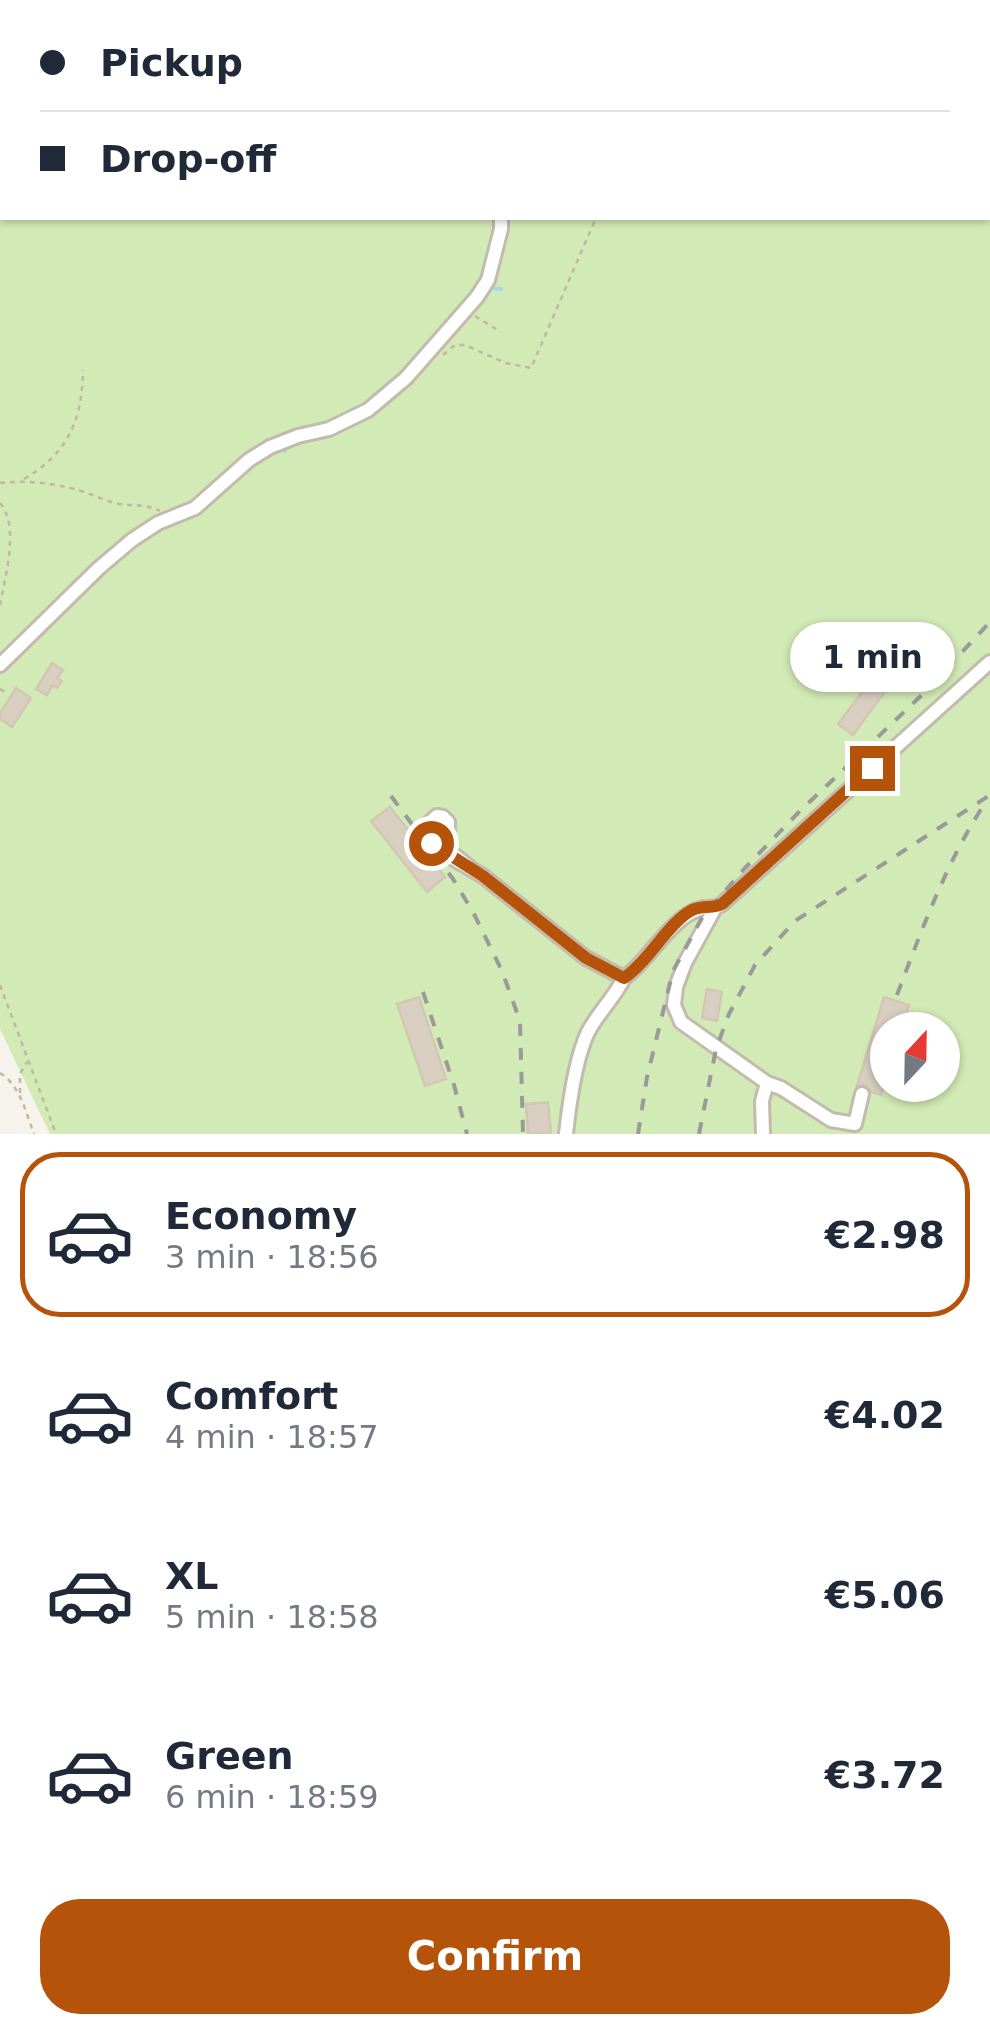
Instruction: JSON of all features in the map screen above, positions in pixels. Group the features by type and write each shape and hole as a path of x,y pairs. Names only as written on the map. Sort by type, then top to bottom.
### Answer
{"lane":[{"path":"0,665 98,568 132,540 158,522 195,508 249,460 298,436 329,429 368,410 406,378 488,280 501,220"},
{"path":"566,1134 582,1046 624,978 642,964 687,914 722,904 990,662"},
{"path":"469,867 586,958 624,978"},
{"path":"715,908 684,963 676,987 674,1005 681,1022 767,1083 831,1120 858,1129 862,1094"},
{"path":"763,1134 762,1101 767,1083"}],"path":[{"path":"438,359 454,346 465,345 506,363 531,368 595,220"},
{"path":"466,310 501,332"},
{"path":"23,480 51,462 69,436 82,392 83,370"},
{"path":"0,484 23,480 78,490 119,504 141,504 169,519"},
{"path":"0,503 8,512 10,526 0,606"},
{"path":"0,986 56,1134"},
{"path":"20,1097 20,1074 27,1061"},
{"path":"0,1074 9,1078 20,1097 34,1134"}],"green space":[{"path":"0,220 990,220 990,1134 50,1134 0,1029"}],"building":[{"path":"889,656 900,671 853,735 838,724"},
{"path":"52,663 63,670 57,678 62,681 57,688 53,685 47,695 36,689"},
{"path":"16,688 31,698 12,727 0,719 0,713"},
{"path":"390,807 445,877 427,892 371,821"},
{"path":"707,989 722,992 717,1021 702,1018"},
{"path":"419,997 446,1079 425,1086 397,1004"},
{"path":"884,997 909,1005 907,1012 879,1012"},
{"path":"870,1043 870,1090 865,1085 857,1086"},
{"path":"548,1102 551,1134 528,1134 526,1104"}],"waterway":[{"path":"490,288 501,289"}],"railway":[{"path":"638,1134 647,1077 673,971 702,918 798,813 926,691 990,622"},
{"path":"699,1134 716,1049 755,965 795,921 990,795"},
{"path":"391,796 453,879 502,971 520,1021 523,1134"},
{"path":"897,995 947,873 985,803"},
{"path":"423,992 467,1134"}],"route":[{"path":"431,843 483,876 586,958 624,978 642,964 687,914 722,904 872,768"}]}
